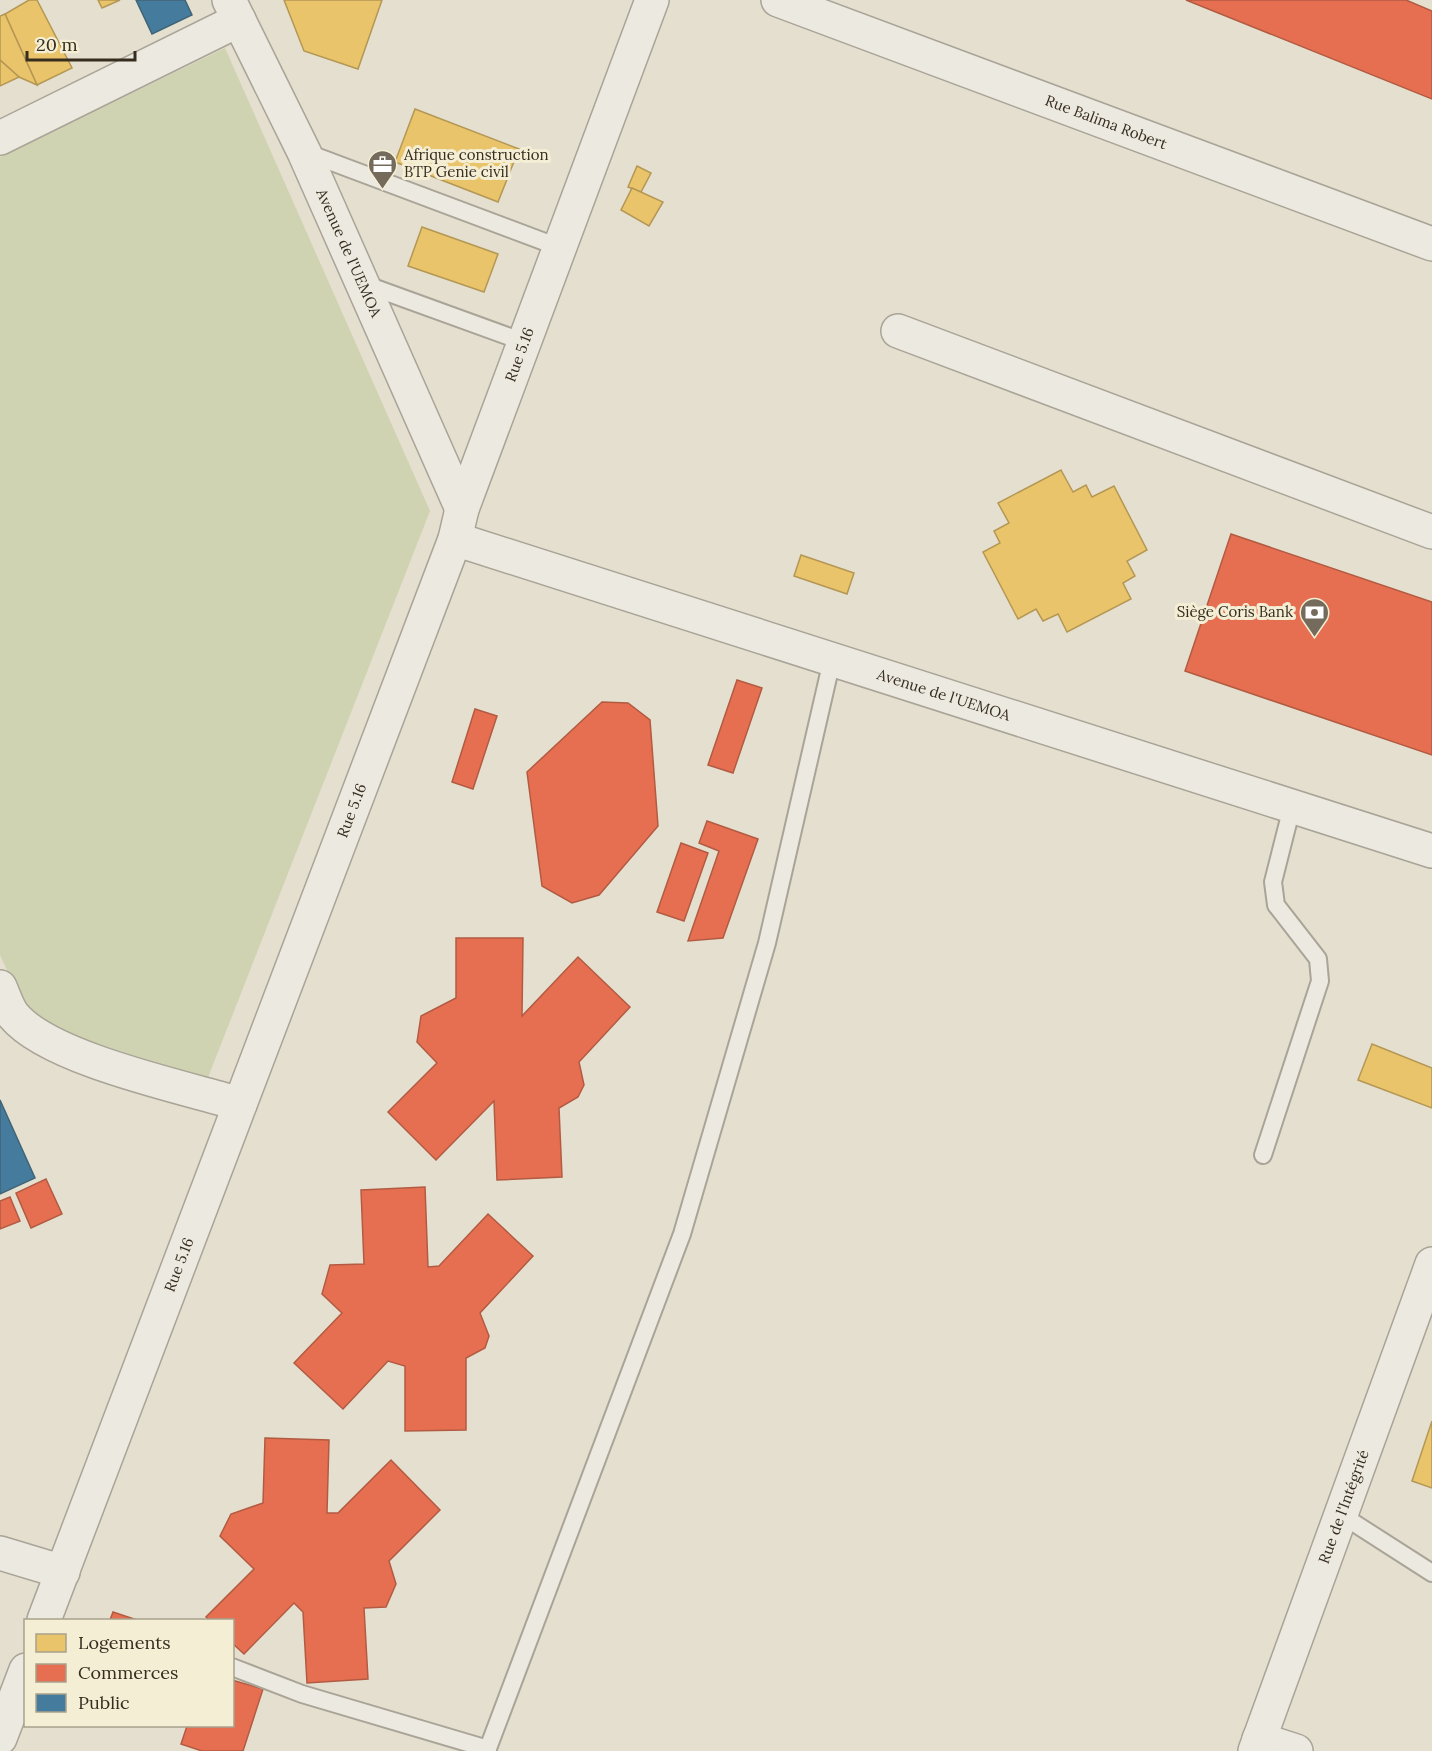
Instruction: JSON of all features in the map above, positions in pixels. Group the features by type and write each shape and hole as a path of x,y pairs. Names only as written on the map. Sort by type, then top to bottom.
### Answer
{"street":[{"name":"Rue 5.16","path":"44,1619 459,524 524,342 652,0"},
{"name":"Rue Balima Robert","path":"778,0 1432,244"},
{"path":"0,138 234,10"},
{"name":"Avenue de l'UEMOA","path":"234,10 304,152 361,283 459,524 832,660 1432,851"},
{"path":"898,332 1432,532"},
{"path":"0,987 13,1016 37,1036 74,1055 240,1104"},
{"name":"Rue de l'Intégrité","path":"1257,1745 1432,1264"},
{"path":"0,1553 63,1572"},
{"path":"0,1738 24,1675"},
{"path":"1257,1745 1296,1751"}],"lane":[{"path":"304,152 561,248"},
{"path":"361,283 524,342"},
{"path":"234,1668 302,1694 487,1750 682,1234 767,944 832,660"},
{"path":"1263,1155 1320,981 1318,959 1276,905 1273,882 1292,807"},
{"path":"1340,1514 1432,1573"}],"green space":[{"path":"225,48 430,511 207,1080 31,1022 0,955 0,157"}],"building: Logements":[{"path":"29,0 37,0 72,68 37,85 5,14"},
{"path":"98,0 120,0 102,8"},
{"path":"284,0 382,0 358,69 304,51"},
{"path":"5,14 37,85 19,77 0,60 0,16"},
{"path":"0,60 19,77 0,86"},
{"path":"415,109 519,149 498,202 395,162"},
{"path":"637,166 651,173 641,192 628,187"},
{"path":"632,188 663,202 649,226 621,210"},
{"path":"422,227 498,254 484,292 408,266"},
{"path":"1061,470 1073,492 1086,485 1092,497 1114,486 1147,550 1127,561 1135,576 1123,583 1131,599 1067,632 1058,614 1043,621 1036,609 1018,619 983,552 1000,543 994,531 1009,523 998,503"},
{"path":"801,555 854,573 847,594 794,576"},
{"path":"1372,1044 1432,1068 1432,1108 1358,1080"},
{"path":"1432,1421 1432,1488 1412,1481"}],"building: Commerces":[{"path":"1186,0 1406,0 1432,11 1432,99"},
{"name":"Siège Coris Bank","path":"1231,534 1432,602 1432,755 1185,671"},
{"path":"737,680 762,688 733,773 708,765"},
{"path":"602,702 628,703 650,720 658,826 599,895 572,903 542,886 527,772"},
{"path":"475,709 497,716 473,789 452,782"},
{"path":"707,821 758,839 723,938 688,941 719,851 699,843"},
{"path":"681,843 708,853 684,921 657,912"},
{"path":"456,938 523,938 522,1016 578,957 630,1007 579,1062 584,1085 578,1097 559,1108 562,1177 497,1180 494,1101 436,1160 388,1112 437,1063 417,1042 421,1016 456,998"},
{"path":"46,1179 62,1214 31,1228 16,1193"},
{"path":"425,1187 428,1267 439,1266 488,1214 533,1256 480,1313 489,1336 485,1348 466,1358 466,1430 405,1431 405,1366 388,1361 343,1409 294,1363 342,1313 322,1294 330,1265 364,1264 361,1190"},
{"path":"10,1197 20,1221 0,1229 0,1201"},
{"path":"265,1438 329,1440 327,1513 338,1513 391,1460 440,1510 389,1561 396,1584 386,1607 364,1608 368,1679 307,1683 303,1612 294,1603 244,1654 234,1645 234,1619 209,1619 206,1617 254,1569 220,1536 231,1514 263,1503"},
{"path":"113,1612 134,1619 110,1619"},
{"path":"234,1681 263,1689 243,1751 202,1751 181,1744 187,1727 234,1727"}],"building: Public":[{"path":"136,0 185,0 192,15 152,34"},
{"path":"0,1100 35,1178 0,1194"}],"place":[{"name":"Afrique construction BTP Genie civil","path":"383,190"},
{"name":"Siège Coris Bank","path":"1314,638"}]}
